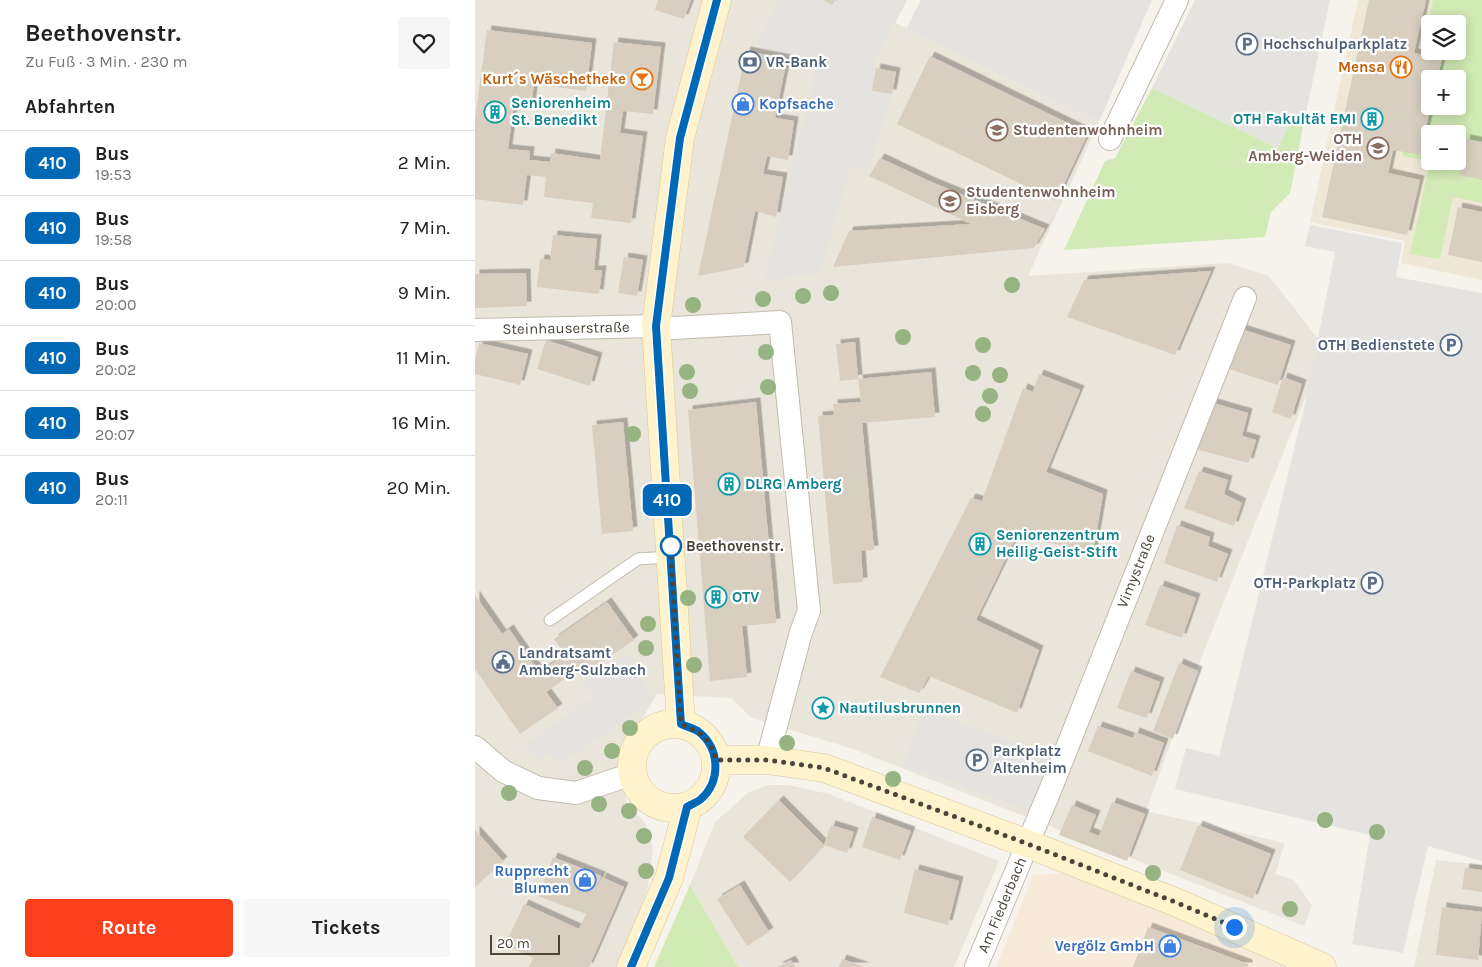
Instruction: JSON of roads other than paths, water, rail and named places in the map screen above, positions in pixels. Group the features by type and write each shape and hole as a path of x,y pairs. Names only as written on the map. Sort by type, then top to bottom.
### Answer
{"street":[{"path":"681,724 656,326 680,138 717,0"},
{"path":"1110,139 1177,0"},
{"name":"Vimystraße","path":"1028,844 1245,298"},
{"name":"Steinhauserstraße","path":"475,330 656,326 674,328 780,322 809,611 801,632 767,760"},
{"path":"669,724 681,724 697,731 713,749 716,760 715,775 710,788 701,800 687,807 673,809 659,806 647,799 637,788 632,774 632,757 640,741 653,729 669,724"},
{"path":"475,747 503,771 538,788 576,792 632,774"},
{"path":"716,760 767,760 824,768 1028,844 1180,904 1322,967"},
{"path":"631,967 669,878 687,807"},
{"name":"Am Fiederbach","path":"976,967 1028,844"}],"lane":[{"path":"550,620 639,559 671,557"}],"place":[{"name":"Hochschulparkplatz","path":"1247,44"},
{"name":"VR-Bank","path":"750,62"},
{"name":"Mensa","path":"1401,67"},
{"name":"Kurt´s Wäschetheke","path":"642,79"},
{"name":"Kopfsache","path":"743,104"},
{"name":"Seniorenheim St. Benedikt","path":"495,112"},
{"name":"OTH Fakultät EMI","path":"1372,119"},
{"name":"Studentenwohnheim","path":"997,130"},
{"name":"OTH Amberg-Weiden","path":"1378,148"},
{"name":"Studentenwohnheim Eisberg","path":"950,201"},
{"name":"OTH Bedienstete","path":"1451,345"},
{"name":"DLRG Amberg","path":"729,484"},
{"name":"Seniorenzentrum Heilig-Geist-Stift","path":"980,544"},
{"name":"Beethovenstr.","path":"671,546"},
{"name":"OTH-Parkplatz","path":"1372,583"},
{"name":"OTV","path":"716,597"},
{"name":"Landratsamt Amberg-Sulzbach","path":"503,662"},
{"name":"Nautilusbrunnen","path":"823,708"},
{"name":"Parkplatz Altenheim","path":"977,760"},
{"name":"Rupprecht Blumen","path":"585,880"},
{"name":"Vergölz GmbH","path":"1170,946"}]}
